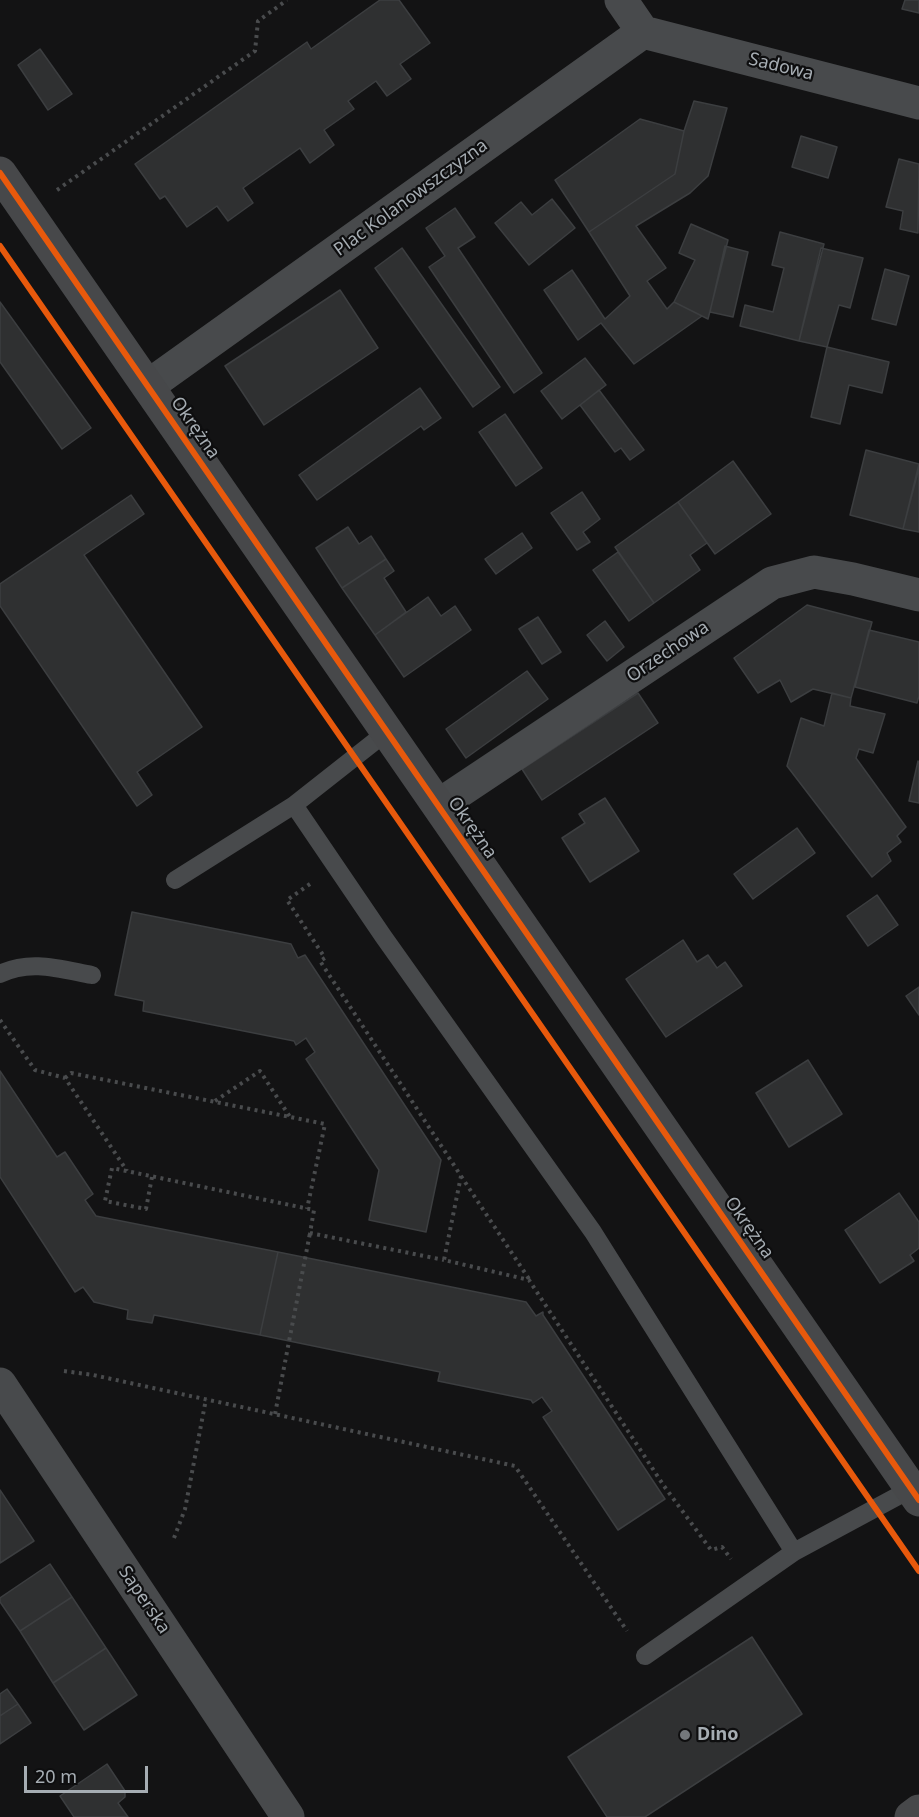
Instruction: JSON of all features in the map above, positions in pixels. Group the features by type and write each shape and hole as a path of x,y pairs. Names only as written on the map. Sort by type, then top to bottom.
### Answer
{"street":[{"path":"621,0 643,32"},
{"name":"Sadowa","path":"643,32 919,103"},
{"name":"Plac Kolanowszczyzna","path":"148,386 643,32"},
{"name":"Okrężna","path":"0,173 915,1495"},
{"name":"Orzechowa","path":"439,806 772,583 814,572 853,579 919,596"},
{"name":"Saperska","path":"0,1384 288,1817"},
{"path":"911,1817 919,1811"}],"lane":[{"path":"175,880 294,805 388,731"},
{"path":"294,805 593,1232 794,1552"},
{"path":"0,974 18,966 40,964 92,975"},
{"path":"645,1656 794,1552 915,1495"}],"path":[{"path":"57,190 255,51 258,21 287,0"},
{"path":"336,867 287,900 325,958 320,961 664,1486 711,1550 722,1547 731,1559 738,1554"},
{"path":"0,1020 35,1070 65,1078 128,1172"},
{"path":"214,1102 260,1071 291,1117"},
{"path":"65,1078 71,1073 325,1124 308,1209"},
{"path":"152,1177 146,1209 105,1201 112,1168 314,1210 275,1414"},
{"path":"444,1260 462,1176"},
{"path":"310,1233 529,1280"},
{"path":"63,1371 206,1399 515,1466 645,1656"},
{"path":"174,1538 185,1509 206,1399"}],"building":[{"path":"380,0 399,0 430,43 400,64 411,79 387,96 376,81 348,101 354,109 324,130 334,145 310,163 300,148 243,188 253,203 228,221 217,206 187,227 165,196 160,199 135,164 307,42 311,49"},
{"path":"905,0 919,0 919,13 902,9"},
{"path":"40,49 72,94 48,110 18,65"},
{"path":"694,101 727,108 708,176 690,193 636,226 666,268 647,281 667,309 674,302 702,316 634,364 601,323 578,340 544,290 572,270 605,319 630,296 589,232 675,174 684,131"},
{"path":"640,119 684,131 675,174 589,232 555,180"},
{"path":"801,136 837,147 828,178 792,167"},
{"path":"899,159 919,164 918,233 900,229 903,211 886,207"},
{"path":"552,199 575,228 529,265 495,223 521,202 532,215"},
{"path":"455,208 475,237 458,248 542,373 514,393 429,267 445,256 426,228"},
{"path":"691,224 728,240 708,319 674,302 695,260 679,253"},
{"path":"780,232 824,244 799,341 740,326 745,305 773,312 784,268 772,265"},
{"path":"725,246 748,252 733,317 710,312"},
{"path":"402,248 500,387 473,407 375,268"},
{"path":"821,248 863,258 850,308 839,305 827,347 799,341"},
{"path":"885,269 909,276 896,325 872,319"},
{"path":"340,290 378,348 264,425 225,366"},
{"path":"0,302 91,428 62,449 0,362"},
{"path":"827,347 889,362 882,393 849,385 840,424 811,417"},
{"path":"585,358 606,385 562,419 541,391"},
{"path":"420,388 441,418 424,430 421,426 317,500 299,475"},
{"path":"599,390 644,450 630,460 621,448 615,452 580,405"},
{"path":"505,414 542,468 516,486 479,432"},
{"path":"866,450 919,464 903,529 850,515"},
{"path":"733,461 771,514 715,554 678,502"},
{"path":"919,468 919,532 903,529"},
{"path":"582,492 600,519 583,532 590,542 577,550 551,513"},
{"path":"131,495 144,514 84,555 202,727 137,772 152,795 137,806 0,606 0,584"},
{"path":"678,502 707,543 690,555 700,570 654,603 615,547"},
{"path":"348,527 359,544 371,536 386,559 342,588 316,548"},
{"path":"522,533 532,548 496,574 485,559"},
{"path":"618,552 654,603 629,621 593,570"},
{"path":"386,559 394,571 384,578 406,612 375,635 342,588"},
{"path":"428,597 441,616 455,606 471,630 404,677 375,635"},
{"path":"807,605 872,622 851,698 813,689 791,702 780,680 758,693 734,658"},
{"path":"538,617 561,652 542,664 519,629"},
{"path":"605,621 624,647 607,661 587,635"},
{"path":"869,630 919,642 917,703 855,687"},
{"path":"527,671 548,699 466,758 446,729"},
{"path":"638,693 658,723 542,800 522,769"},
{"path":"832,693 851,698 850,706 885,714 873,753 859,749 856,758 906,827 897,836 901,842 887,853 891,861 872,877 787,766 801,718 824,726"},
{"path":"919,762 919,803 909,801"},
{"path":"605,798 639,851 590,882 562,838 585,823 579,814"},
{"path":"797,828 815,853 753,899 734,874"},
{"path":"877,895 898,925 868,946 847,916"},
{"path":"132,912 291,944 298,958 305,955 441,1160 426,1232 369,1220 379,1170 306,1059 315,1052 306,1038 296,1045 294,1041 143,1011 144,1001 115,995"},
{"path":"683,940 697,962 708,955 717,968 725,962 742,986 666,1037 626,979"},
{"path":"919,987 919,1015 906,996"},
{"path":"808,1060 842,1114 789,1147 756,1093"},
{"path":"0,1071 57,1157 65,1152 93,1194 85,1200 96,1216 278,1252 260,1335 154,1315 152,1323 127,1319 128,1310 94,1302 83,1287 75,1292 0,1177"},
{"path":"899,1193 919,1222 919,1248 910,1255 914,1261 880,1283 845,1230"},
{"path":"278,1252 526,1302 536,1316 543,1312 665,1499 618,1530 543,1417 552,1411 542,1397 533,1403 531,1400 438,1381 440,1372 260,1335"},
{"path":"0,1490 34,1541 0,1563"},
{"path":"50,1564 72,1597 20,1631 0,1602 0,1598"},
{"path":"72,1597 106,1648 53,1683 20,1631"},
{"name":"Dino","path":"752,1637 802,1714 645,1817 607,1817 568,1757"},
{"path":"106,1648 137,1695 84,1730 53,1683"},
{"path":"7,1689 18,1704 0,1716 0,1694"},
{"path":"18,1704 31,1723 0,1744 0,1716"},
{"path":"107,1764 125,1791 125,1797 118,1803 128,1817 74,1817 60,1796"}],"cycle path":[{"path":"0,173 919,1500"},
{"path":"0,246 919,1571"}],"place":[{"name":"Dino","path":"685,1735"}]}
